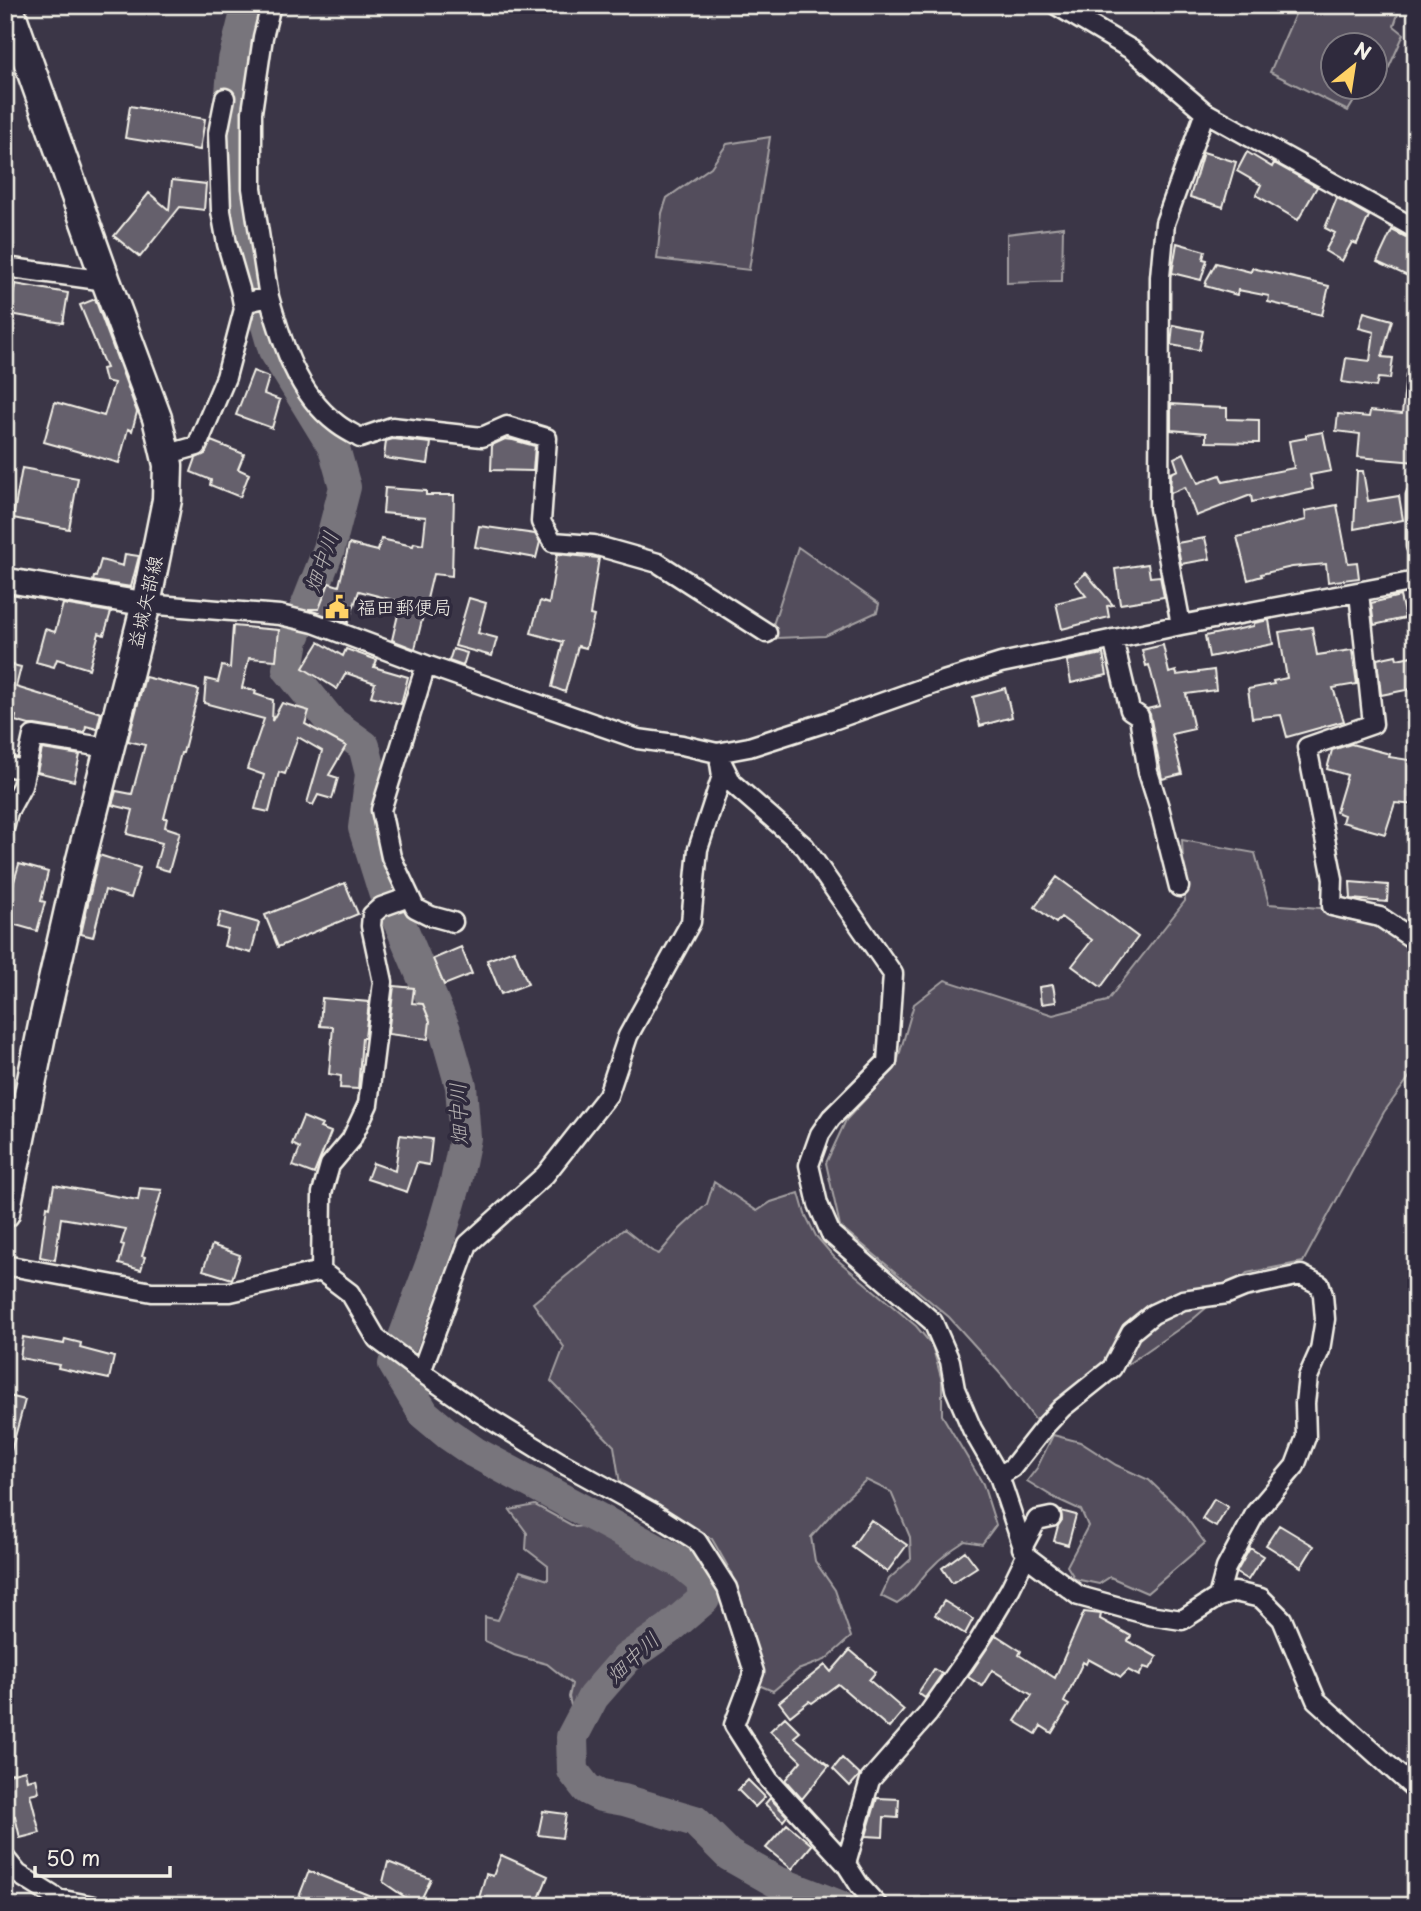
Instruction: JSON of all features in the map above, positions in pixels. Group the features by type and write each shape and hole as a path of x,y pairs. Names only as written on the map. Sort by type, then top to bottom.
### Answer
{"main road":[{"name":"益城矢部線","path":"5,1212 76,879 146,604 167,500 168,465 157,418 8,5"}],"street":[{"path":"271,5 263,37 252,112 251,188 268,298 283,343 313,401 335,423 360,438 392,428 482,437 507,426 547,438 541,522 553,542 594,545 658,563 767,633"},
{"path":"1055,5 1132,50 1205,112 1416,229"},
{"path":"165,455 197,446 226,377 244,309 245,302 227,244 221,211 218,133 225,98"},
{"path":"1181,625 1158,508 1160,277 1165,223 1205,112"},
{"path":"5,267 106,281"},
{"path":"245,302 268,298"},
{"path":"1416,496 1416,546"},
{"path":"5,580 146,604 280,615 314,623 638,739 682,744 718,753 749,747 1001,663 1181,625 1416,581"},
{"path":"1359,593 1373,724 1307,747 1334,879 1332,906 1380,916 1416,941"},
{"path":"1113,639 1130,710 1139,716 1148,772 1178,887"},
{"path":"426,665 381,810 391,857 406,898 415,908 453,922"},
{"path":"5,825 8,812 22,786 33,736 109,748"},
{"path":"418,1370 468,1244 545,1175 608,1095 628,1036 691,922 698,849 722,776 718,753"},
{"path":"718,753 732,783 805,847 893,974 887,1062 831,1118 820,1134 809,1165 818,1204 831,1234 933,1322 950,1361 955,1389 967,1419 999,1476 1024,1552 1079,1596 1149,1615 1182,1619 1218,1597 1235,1592 1261,1598 1282,1619 1316,1700 1416,1790"},
{"path":"5,766 25,770"},
{"path":"321,1271 324,1184 330,1165 351,1140 368,1104 383,982 371,926 372,915 381,907 406,898"},
{"path":"5,1265 152,1292 230,1293 321,1271"},
{"path":"321,1271 350,1293 377,1339 418,1370 480,1413 560,1462 653,1513 696,1541 727,1588 754,1672 734,1725 769,1780 846,1864 860,1886 878,1906"},
{"path":"999,1476 1012,1468 1062,1408 1112,1368 1131,1332 1153,1314 1183,1300 1227,1294 1244,1287 1301,1275 1320,1285 1325,1318 1320,1350 1308,1377 1305,1403 1306,1437 1295,1466 1256,1512 1226,1568 1218,1597"},
{"path":"846,1864 870,1780 928,1714 965,1662 1010,1589 1037,1520 1051,1517"},
{"path":"5,1858 18,1874 58,1899 94,1906"}],"shaded area":[{"path":"1299,5 1401,5 1394,26 1404,34 1390,65 1390,32 1320,32 1320,97 1270,72"},
{"path":"1330,102 1353,102 1348,111"},
{"path":"770,137 749,270 657,259 662,213 667,198 711,167 727,144"},
{"path":"1063,227 1062,281 1007,283 1007,234"},
{"path":"798,547 879,604 877,612 825,636 777,638 772,628"},
{"path":"1182,840 1255,853 1269,904 1320,908 1388,928 1416,950 1416,1068 1384,1112 1303,1262 1247,1273 1192,1320 1039,1425 1005,1379 949,1317 840,1226 826,1163 846,1120 896,1066 914,1004 945,980 1053,1015 1107,1001 1185,901"},
{"path":"714,1182 757,1211 771,1202 799,1193 805,1214 816,1236 834,1257 916,1326 932,1345 942,1381 942,1415 983,1484 996,1525 982,1544 965,1541 944,1556 909,1595 897,1604 881,1596 889,1579 911,1559 910,1537 891,1492 866,1480 811,1537 815,1561 835,1590 851,1637 825,1660 798,1670 773,1691 756,1684 731,1572 712,1539 620,1484 614,1446 551,1381 564,1347 533,1303 624,1229 659,1254 680,1229 707,1204"},
{"path":"1053,1435 1080,1442 1116,1465 1149,1480 1182,1512 1205,1543 1147,1593 1110,1577 1099,1584 1075,1579 1067,1566 1088,1526 1081,1510 1027,1481 1037,1468"},
{"path":"535,1505 575,1527 596,1524 681,1568 697,1581 696,1597 632,1648 593,1685 579,1705 572,1710 569,1697 572,1684 547,1664 514,1655 485,1641 485,1617 498,1620 520,1571 548,1580 548,1566 526,1549 527,1533 510,1510"}],"building":[{"path":"130,106 205,119 200,150 125,138"},
{"path":"1203,152 1236,162 1223,207 1190,197"},
{"path":"1247,152 1272,167 1274,163 1317,187 1298,220 1256,195 1261,185 1237,171"},
{"path":"172,180 206,184 204,210 180,207 140,257 114,236 149,193 169,210"},
{"path":"1337,198 1369,216 1357,244 1352,242 1342,261 1325,251 1335,233 1325,228"},
{"path":"1392,230 1416,242 1416,269 1412,278 1377,262"},
{"path":"1177,243 1205,251 1203,259 1207,260 1201,280 1172,273"},
{"path":"1216,263 1251,272 1252,268 1329,286 1322,315 1268,302 1269,296 1238,290 1237,295 1205,286"},
{"path":"15,284 68,293 63,323 10,314"},
{"path":"95,299 137,412 132,431 128,429 119,463 44,442 55,402 104,416 114,383 105,381 102,369 106,368 80,305"},
{"path":"1364,312 1392,320 1382,357 1393,358 1390,379 1378,378 1376,387 1342,382 1346,358 1370,361 1374,332 1359,328"},
{"path":"1173,325 1203,331 1199,350 1171,345"},
{"path":"253,371 269,377 264,394 280,400 272,428 236,415"},
{"path":"1406,374 1416,374 1416,462 1358,457 1360,434 1336,431 1338,414 1369,417 1370,411 1402,414"},
{"path":"1171,404 1227,408 1227,419 1259,420 1259,443 1206,442 1206,433 1171,430"},
{"path":"1323,432 1331,471 1310,475 1313,489 1252,502 1251,495 1196,516 1185,487 1171,493 1170,491 1171,473 1178,470 1174,458 1184,453 1198,483 1220,475 1223,482 1294,468 1289,441"},
{"path":"393,439 431,443 428,464 384,458 386,441"},
{"path":"505,439 535,446 533,471 491,470 492,445"},
{"path":"211,441 244,454 238,469 249,474 240,497 210,485 211,480 191,472 196,458 205,454"},
{"path":"22,468 78,478 69,529 13,518"},
{"path":"1357,471 1363,471 1368,501 1399,496 1403,520 1354,529"},
{"path":"385,488 426,491 426,495 454,495 452,576 433,574 415,649 392,640 401,602 359,591 348,623 309,610 319,609 329,583 339,586 349,544 378,551 381,539 413,546 414,543 423,545 426,517 383,513"},
{"path":"1337,505 1348,563 1357,562 1359,578 1328,582 1326,564 1292,567 1248,580 1237,537 1306,520 1305,511"},
{"path":"479,526 535,534 540,542 536,558 475,547"},
{"path":"1205,538 1210,559 1181,564 1177,543"},
{"path":"125,554 139,556 131,587 93,581 101,560 123,566"},
{"path":"557,554 599,558 590,615 594,616 586,648 578,646 565,692 552,687 563,642 531,633 540,601 549,604"},
{"path":"1148,564 1150,577 1160,576 1164,597 1120,604 1115,569"},
{"path":"1086,573 1113,605 1107,606 1109,617 1062,629 1056,603 1086,596 1075,582"},
{"path":"1400,596 1405,618 1374,625 1371,603"},
{"path":"469,598 486,603 478,633 497,638 492,656 455,646"},
{"path":"63,604 111,612 104,635 99,633 89,669 57,659 54,667 36,662 45,629 55,632"},
{"path":"1269,620 1273,644 1209,657 1205,636 1254,626 1254,623"},
{"path":"233,626 279,630 276,660 249,658 242,688 256,691 255,694 273,700 272,721 282,703 309,711 305,724 346,746 329,775 338,778 332,799 318,795 313,805 307,803 322,751 298,737 285,774 279,772 269,812 255,809 264,775 247,769 264,719 204,703 206,679 218,682 222,666 230,668"},
{"path":"1312,627 1317,655 1352,650 1357,684 1333,688 1344,721 1287,737 1281,715 1252,718 1248,689 1274,684 1273,681 1287,678 1279,632"},
{"path":"319,642 343,656 346,649 377,660 374,667 408,677 401,704 371,696 375,683 346,673 337,689 303,668"},
{"path":"1163,645 1169,673 1176,671 1177,675 1214,670 1216,690 1186,694 1194,729 1172,734 1182,774 1162,779 1147,709 1160,706 1142,650"},
{"path":"453,649 467,653 463,666 449,661"},
{"path":"1103,654 1107,675 1071,683 1067,661"},
{"path":"1396,655 1397,659 1416,655 1416,688 1381,695 1377,659"},
{"path":"5,663 21,667 16,687 101,713 97,729 86,726 85,733 29,725 15,721 16,716 5,714"},
{"path":"145,677 199,690 164,818 167,818 165,827 180,832 169,871 155,867 162,843 127,834 133,810 112,805 116,791 132,794 145,745 128,741"},
{"path":"1005,688 1012,717 980,726 973,697"},
{"path":"1351,744 1390,754 1389,757 1416,761 1416,805 1395,803 1385,834 1342,822 1344,815 1336,812 1347,775 1327,769 1332,750"},
{"path":"42,749 80,755 74,781 37,772"},
{"path":"99,855 140,868 131,898 105,890 93,937 81,934"},
{"path":"19,864 48,872 41,901 45,902 37,931 5,922 5,913"},
{"path":"1057,877 1138,937 1101,987 1072,966 1092,940 1061,917 1056,923 1035,907"},
{"path":"1350,882 1388,885 1387,902 1351,899"},
{"path":"345,883 358,914 278,947 265,915"},
{"path":"221,912 259,923 251,953 224,946 228,930 217,927"},
{"path":"461,947 472,974 444,985 433,959"},
{"path":"514,950 528,984 501,994 487,960"},
{"path":"1053,985 1056,1002 1041,1004 1039,987"},
{"path":"394,986 414,988 412,1003 423,1004 430,1021 428,1039 388,1034"},
{"path":"322,998 369,1002 365,1038 362,1038 358,1089 340,1088 341,1076 329,1074 333,1027 320,1026"},
{"path":"303,1117 331,1132 314,1174 293,1166 300,1148 292,1144"},
{"path":"400,1135 432,1139 429,1165 417,1163 407,1192 367,1179 373,1163 395,1171"},
{"path":"54,1185 138,1200 140,1188 162,1190 142,1256 145,1257 141,1270 119,1264 126,1229 61,1218 55,1260 40,1257 47,1206 50,1207"},
{"path":"212,1245 240,1255 232,1279 203,1270"},
{"path":"23,1337 64,1344 65,1339 81,1343 80,1348 114,1357 109,1379 58,1368 59,1365 20,1358"},
{"path":"5,1395 25,1400 10,1455 5,1455"},
{"path":"1214,1499 1228,1507 1216,1527 1202,1519"},
{"path":"1061,1511 1076,1515 1068,1545 1054,1541 1062,1520"},
{"path":"871,1520 907,1545 887,1572 852,1547"},
{"path":"1279,1525 1314,1546 1301,1567 1266,1545"},
{"path":"1250,1548 1263,1556 1248,1580 1236,1573"},
{"path":"965,1551 977,1567 952,1583 942,1568"},
{"path":"944,1601 973,1619 965,1634 935,1615"},
{"path":"1084,1612 1101,1614 1100,1619 1131,1636 1128,1641 1157,1657 1150,1669 1144,1667 1139,1676 1128,1670 1121,1677 1088,1659 1086,1664 1083,1662 1064,1702 1069,1705 1052,1733 1041,1726 1036,1734 1015,1721 1032,1695 992,1670 982,1686 968,1677 996,1635 1021,1651 1019,1655 1055,1678"},
{"path":"850,1650 876,1672 869,1680 904,1710 889,1728 838,1684 790,1716 779,1702 825,1665 831,1672"},
{"path":"934,1669 942,1674 925,1698 918,1693"},
{"path":"785,1717 800,1732 794,1737 829,1766 802,1799 785,1780 801,1761 770,1731"},
{"path":"842,1758 860,1775 850,1786 833,1769"},
{"path":"25,1770 27,1780 36,1778 39,1792 30,1794 40,1833 20,1838 15,1816 5,1818 5,1804 11,1802 5,1775"},
{"path":"748,1780 765,1797 755,1807 738,1790"},
{"path":"770,1798 787,1816 783,1821 765,1804"},
{"path":"877,1798 899,1799 898,1818 884,1817 883,1837 866,1836"},
{"path":"543,1811 566,1814 562,1838 538,1835"},
{"path":"787,1824 812,1845 792,1869 766,1848"},
{"path":"501,1855 548,1876 536,1906 508,1906 479,1898 486,1874 493,1876"},
{"path":"388,1862 431,1879 418,1906 383,1882"},
{"path":"309,1871 393,1906 307,1906 297,1902"}],"waterway":[{"name":"畑中川","path":"248,5 234,60 226,148 249,264 274,350 334,448 345,487 329,549 293,640 288,669 331,722 364,746 371,774 364,828 384,892 445,1030 461,1086 465,1138 456,1182 435,1254 394,1364 424,1414 448,1434 474,1452 683,1564 702,1580 704,1599 670,1628 627,1658 593,1697 572,1737 573,1771 587,1789 601,1796 695,1821 729,1855 775,1881 839,1906"}],"place":[{"name":"福田郵便局","path":"337,607"}]}
